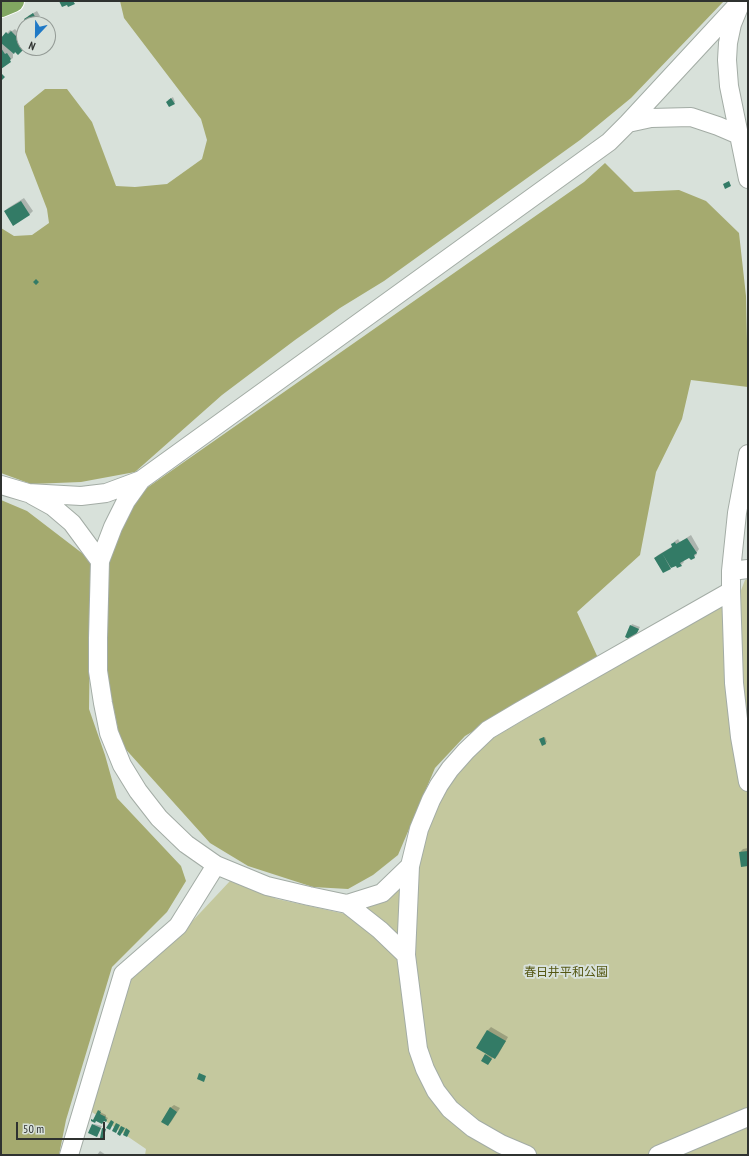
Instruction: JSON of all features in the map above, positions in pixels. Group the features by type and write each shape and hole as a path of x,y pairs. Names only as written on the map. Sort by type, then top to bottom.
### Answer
{"highway":[{"path":"1,6 14,1"}],"street":[{"path":"28,493 82,496 106,493 141,480 608,142 628,123 741,1"},
{"path":"741,1 732,24 728,43 727,60 729,86 748,179"},
{"path":"628,123 651,118 691,117 739,135"},
{"path":"748,454 737,513 740,570 731,590 734,683 740,737 748,782"},
{"path":"141,480 126,501 113,527 100,561 98,670 109,733 122,765 138,791 159,818 186,844 216,865 267,886 348,904 380,930 406,955"},
{"path":"1,485 28,493 52,506 72,523 100,561"},
{"path":"527,1155 501,1144 473,1128 450,1109 436,1091 425,1069 418,1049 406,955 410,866 419,829 431,800 450,769 488,730 731,590"},
{"path":"69,1155 123,974 178,926 216,865"},
{"path":"348,904 382,893 410,866"},
{"path":"658,1155 748,1117"}],"green space":[{"path":"120,1 724,1 631,98 580,140 384,281 340,308 295,340 222,395 135,472 81,482 31,484 1,473 1,228 14,236 32,235 49,223 47,209 25,152 24,106 45,89 67,89 92,122 116,186 135,187 167,184 202,159 207,140 201,119 124,18"},
{"path":"605,163 634,192 679,190 706,201 739,233 746,296 748,387 691,380 682,419 656,472 640,555 577,612 598,658 465,736 435,768 398,855 373,875 348,889 313,887 248,866 210,843 121,744 105,666 107,559 124,521 144,490 584,182"},
{"path":"1,500 27,511 91,560 89,709 105,755 117,798 181,866 186,881 167,912 112,967 66,1120 59,1155 1,1155"},
{"name":"春日井平和公園","path":"748,579 748,1155 145,1155 146,1149 89,1110 129,978 185,929 230,881 277,899 350,915 386,899 425,835 439,798 456,772 488,741 740,593 745,580"}],"building":[{"path":"59,1 73,1 75,4 68,7 67,5 62,7"},
{"path":"11,31 16,36 16,53 15,52 14,54 1,43 1,38 6,32 8,34"},
{"path":"1,48 5,54 7,53 11,59 11,62 1,69"},
{"path":"2,74 5,77 1,81 1,75"},
{"path":"171,98 175,104 169,107 166,102"},
{"path":"729,181 731,186 725,189 723,184"},
{"path":"21,201 30,215 13,226 4,211"},
{"path":"36,279 39,282 36,285 33,282"},
{"path":"687,538 697,553 694,555 695,558 691,560 689,558 680,563 682,566 671,568 662,553 672,547 671,544 675,542 676,544"},
{"path":"662,553 671,569 663,573 654,558"},
{"path":"630,625 639,629 633,641 625,637"},
{"path":"544,737 546,744 542,746 539,739"},
{"path":"748,851 748,866 741,867 739,852"},
{"path":"487,1030 506,1041 495,1059 476,1048"},
{"path":"485,1054 492,1059 488,1065 481,1061"},
{"path":"199,1073 206,1076 204,1082 197,1079"},
{"path":"170,1107 177,1112 168,1126 161,1122"},
{"path":"98,1110 101,1112 100,1114 106,1117 105,1118 107,1120 102,1124 96,1121 95,1123 91,1121"},
{"path":"111,1120 114,1122 110,1130 106,1128"},
{"path":"116,1123 120,1125 116,1133 112,1131"},
{"path":"92,1124 101,1128 97,1137 88,1133"},
{"path":"121,1126 125,1128 120,1136 117,1134"},
{"path":"102,1128 106,1129 103,1139 100,1138"},
{"path":"126,1128 130,1131 127,1137 123,1135"}]}
